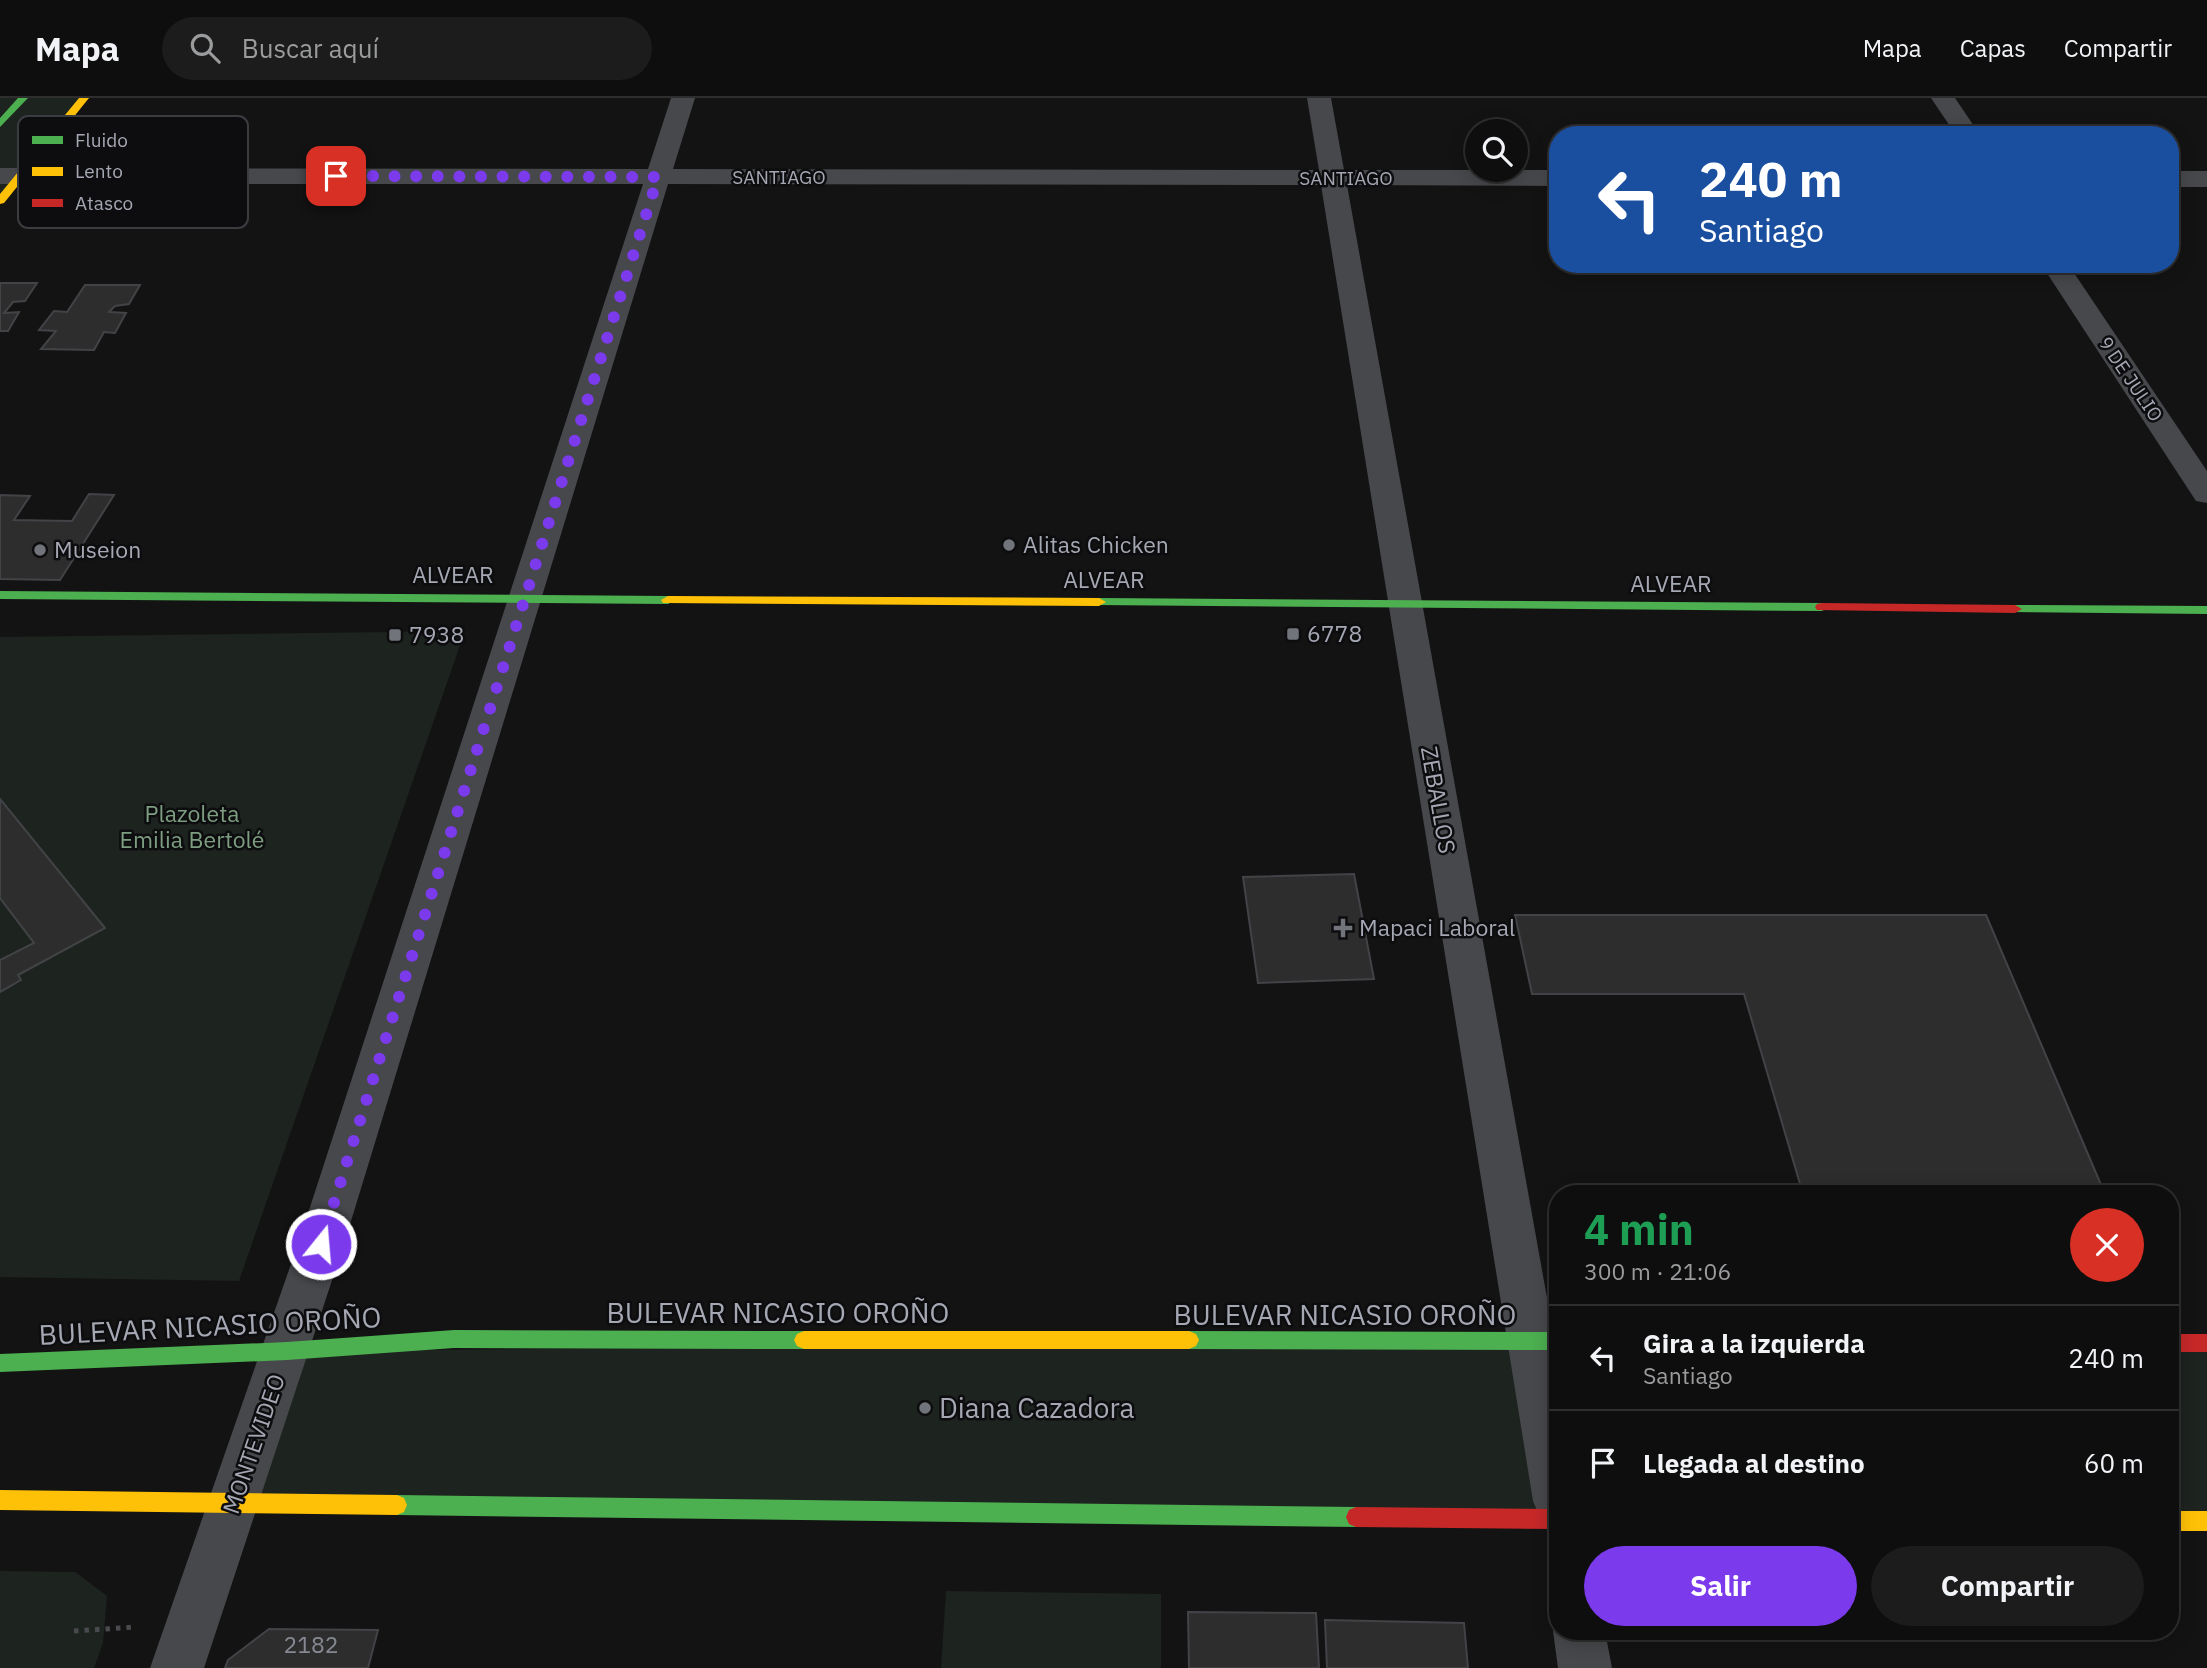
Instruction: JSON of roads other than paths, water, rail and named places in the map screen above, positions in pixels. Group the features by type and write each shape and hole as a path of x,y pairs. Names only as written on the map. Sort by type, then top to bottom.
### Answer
{"main road":[{"path":"0,124 23,98"},
{"path":"67,116 84,98"},
{"path":"0,201 10,176"},
{"name":"ALVEAR","path":"0,595 2207,610"},
{"name":"BULEVAR NICASIO OROÑO","path":"0,1363 287,1351 454,1339 1544,1341"},
{"path":"2179,1343 2207,1343"},
{"path":"0,1500 1549,1519"},
{"path":"2179,1521 2207,1521"}],"street":[{"name":"MONTEVIDEO","path":"177,1668 287,1351 683,98"},
{"name":"ZEBALLOS","path":"1319,98 1405,605 1544,1341 1549,1398"},
{"path":"1943,98 1962,126"},
{"name":"SANTIAGO","path":"248,176 1549,178"},
{"path":"2179,179 2207,179"},
{"name":"9 DE JULIO","path":"2060,273 2207,494"},
{"path":"1581,1640 1586,1668"}],"place":[{"name":"Alitas Chicken","path":"1009,545"},
{"name":"Museion","path":"40,550"},
{"name":"6778","path":"1293,634"},
{"name":"7938","path":"395,635"},
{"name":"Mapaci Laboral","path":"1343,928"},
{"name":"Diana Cazadora","path":"925,1408"}],"park label":[{"name":"Plazoleta Emilia Bertolé","path":"192,827"}]}
